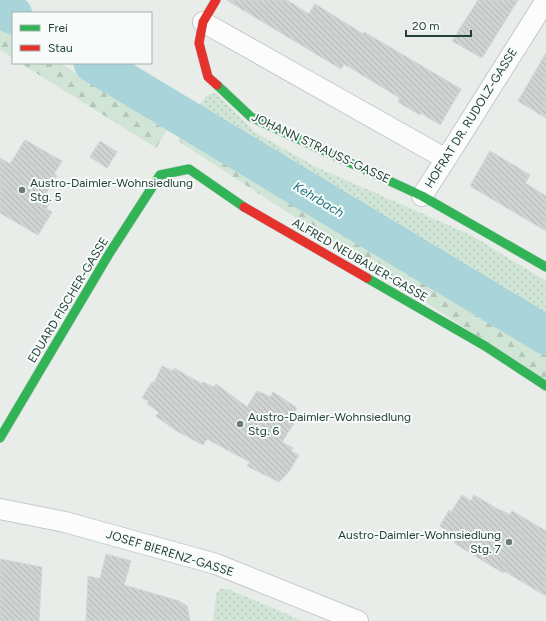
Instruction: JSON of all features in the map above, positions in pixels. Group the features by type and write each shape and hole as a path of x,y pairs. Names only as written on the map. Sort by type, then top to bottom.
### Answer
{"street":[{"path":"216,0 203,22 446,159"},
{"name":"HOFRAT DR. RUDOLZ-GASSE","path":"422,196 546,0"},
{"name":"JOHANN STRAUSS-GASSE","path":"203,22 200,43 208,77 251,117 422,196 546,267"},
{"name":"ALFRED NEUBAUER-GASSE","path":"160,175 189,169 240,204 485,346 546,386"},
{"name":"EDUARD FISCHER-GASSE","path":"0,438 109,254 160,175"},
{"name":"JOSEF BIERENZ-GASSE","path":"0,510 65,522 216,564 358,621"}],"green space":[{"path":"0,25 12,32 12,57 0,50"},
{"path":"22,64 62,64 167,130 156,148"},
{"path":"216,93 255,132 314,166 471,235 546,281 546,317 198,106 207,95"},
{"path":"187,127 546,347 546,381 178,141"},
{"path":"220,589 228,589 303,621 213,621 216,594"}],"building":[{"path":"228,0 287,0 309,14 315,4 363,34 364,32 461,89 440,125 421,113 420,115 398,102 400,98 344,64 341,69"},
{"path":"478,0 518,0 482,58 452,41"},
{"path":"546,53 546,118 518,101"},
{"name":"Austro-Daimler-Wohnsiedlung Stg. 5","path":"25,140 62,161 54,174 57,176 44,196 51,200 46,209 52,212 38,235 0,213 0,158 10,164"},
{"path":"100,141 117,152 107,168 90,157"},
{"path":"490,151 530,175 525,183 546,196 546,231 470,186"},
{"name":"Austro-Daimler-Wohnsiedlung Stg. 6","path":"162,366 173,371 174,368 202,384 203,382 214,387 216,384 247,407 257,391 271,397 273,392 297,408 291,418 296,420 282,442 293,448 291,451 299,455 288,473 279,482 247,466 250,462 207,439 203,445 175,430 156,416 159,412 147,404 149,401 142,398 152,382 154,383"},
{"name":"Austro-Daimler-Wohnsiedlung Stg. 7","path":"462,495 471,501 474,495 510,515 512,511 546,531 546,596 504,571 503,573 454,543 456,538 440,526 449,510 451,512"},
{"path":"106,554 131,561 124,585 179,601 187,606 190,621 86,621 88,576 100,579"},
{"path":"0,559 42,567 39,621 0,621"}],"waterway":[{"name":"Kehrbach","path":"0,7 12,14"},
{"name":"Kehrbach","path":"95,64 546,335"}],"traffic: fast":[{"path":"217,85 251,117 422,196 546,267"},
{"path":"0,438 109,254 160,175 189,169 244,207"},
{"path":"367,278 485,346 546,386"}],"traffic: jam":[{"path":"216,0 203,22 199,43 208,77 217,85"},
{"path":"244,207 367,278"}],"place":[{"name":"Austro-Daimler-Wohnsiedlung Stg. 5","path":"22,190"},
{"name":"Austro-Daimler-Wohnsiedlung Stg. 6","path":"240,424"},
{"name":"Austro-Daimler-Wohnsiedlung Stg. 7","path":"509,542"}]}
